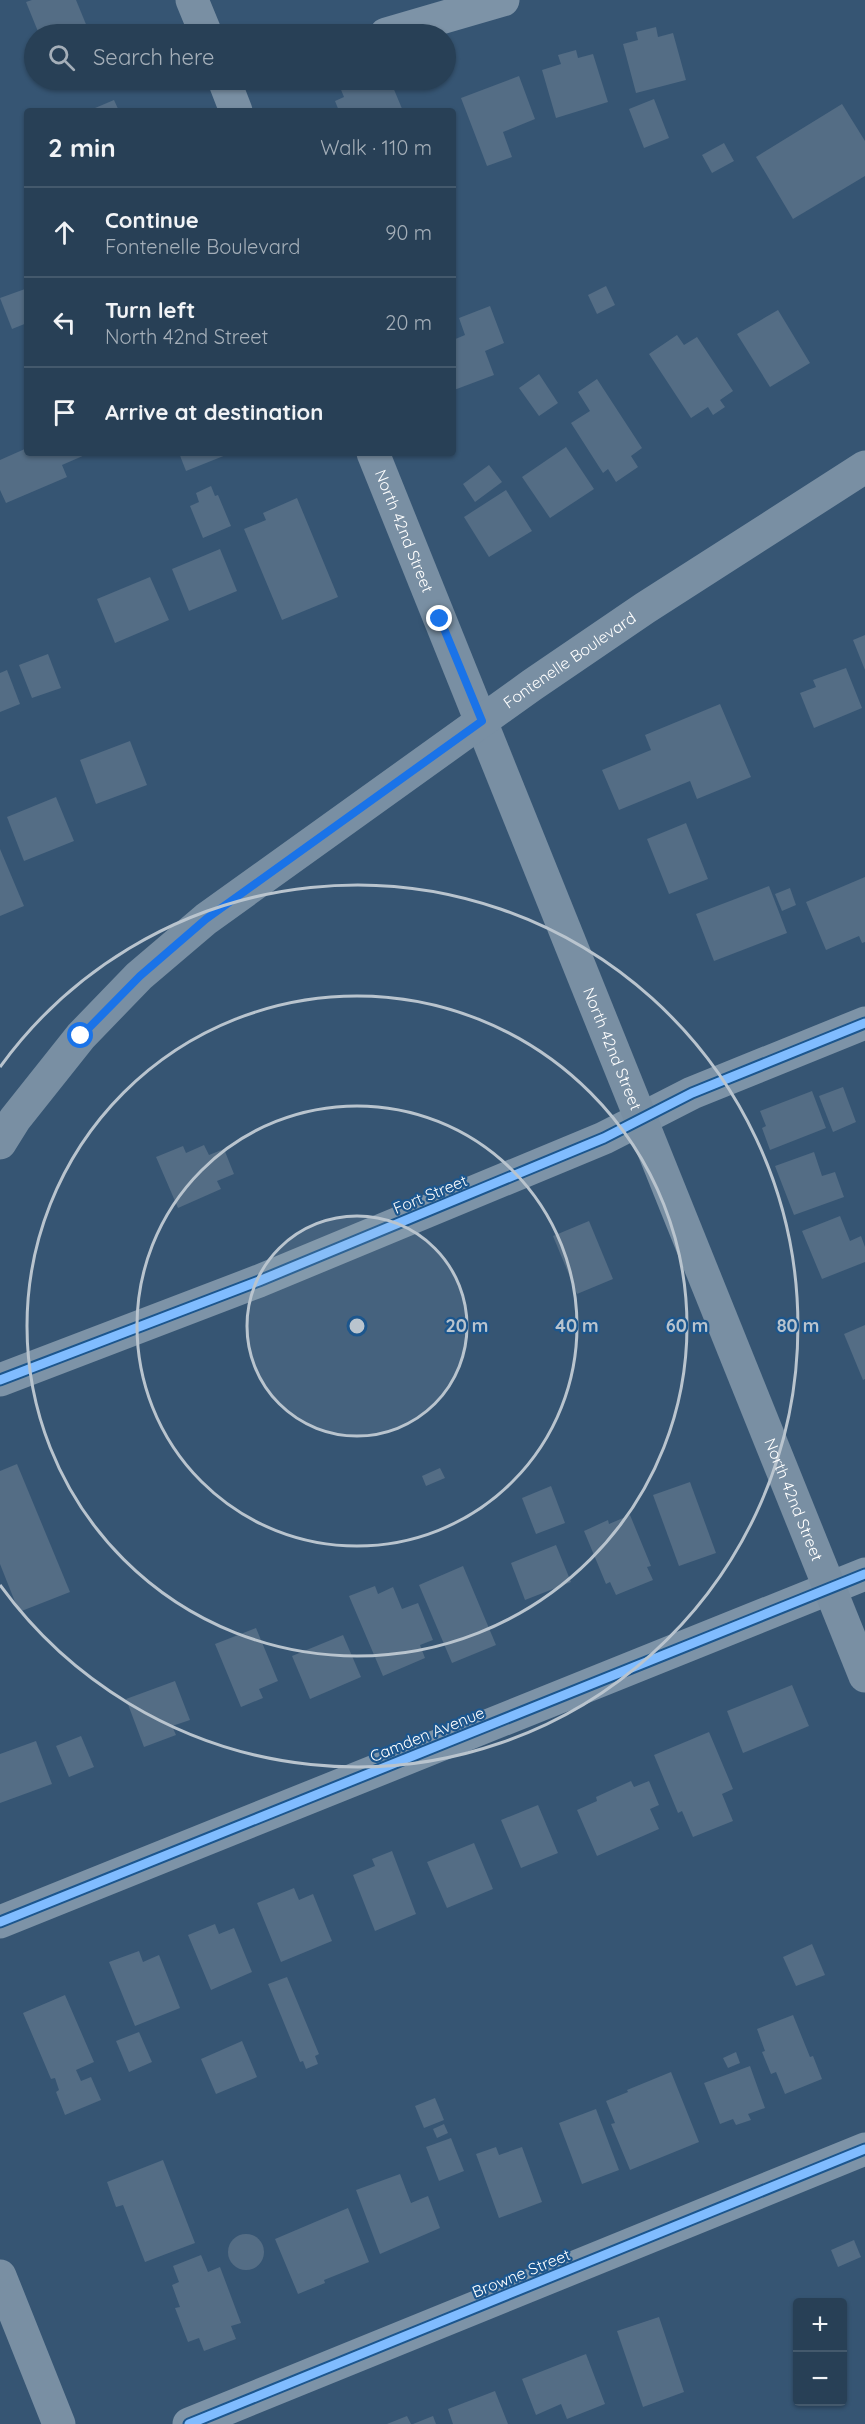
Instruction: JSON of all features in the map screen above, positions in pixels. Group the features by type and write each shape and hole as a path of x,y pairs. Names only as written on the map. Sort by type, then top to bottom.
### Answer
{"main road":[{"path":"192,0 202,24"},
{"name":"North 42nd Street","path":"375,456 865,1676"},
{"name":"Fontenelle Boulevard","path":"0,1143 15,1119 81,1036 140,976 206,919 482,721 645,608 865,467"},
{"path":"0,2276 59,2424"}],"street":[{"path":"420,24 503,0"},
{"name":"Fort Street","path":"0,1380 270,1276 604,1138 692,1093 865,1023"},
{"name":"Camden Avenue","path":"0,1922 865,1574"},
{"name":"Browne Street","path":"189,2424 865,2149"}],"building":[{"path":"76,0 86,24 35,24 26,2"},
{"path":"656,27 658,37 673,33 686,80 636,93 623,44 638,40 636,32"},
{"path":"576,50 578,58 593,54 608,102 556,118 542,70 561,64 558,55"},
{"path":"519,76 535,119 503,132 512,157 487,166 461,98"},
{"path":"341,90 394,90 402,108 338,108 335,101 344,97"},
{"path":"654,99 669,138 644,148 629,109"},
{"path":"114,100 118,108 95,108"},
{"path":"842,104 865,141 865,176 793,219 756,157"},
{"path":"724,143 734,161 712,173 702,155"},
{"path":"606,286 615,305 597,314 588,295"},
{"path":"24,289 24,324 12,329 0,298"},
{"path":"490,306 504,343 485,351 494,375 456,389 456,339 465,335 459,318"},
{"path":"778,310 810,363 770,387 737,334"},
{"path":"677,335 684,345 697,337 733,391 720,400 725,407 713,415 708,407 691,418 649,354"},
{"path":"539,374 558,403 539,416 519,388"},
{"path":"597,379 642,448 631,456 638,467 616,482 608,469 603,473 571,423 590,411 578,392"},
{"path":"566,447 594,489 550,518 522,477"},
{"path":"24,449 24,456 83,456 62,465 67,477 6,503 0,490 0,460"},
{"path":"180,456 224,456 186,471"},
{"path":"489,465 502,482 475,502 463,484"},
{"path":"211,486 215,496 218,495 231,526 203,538 190,506 199,502 196,493"},
{"path":"506,490 532,531 489,557 464,517"},
{"path":"297,498 338,597 282,620 244,529 266,520 263,513"},
{"path":"220,549 237,591 189,611 172,569"},
{"path":"150,577 169,620 115,643 97,599"},
{"path":"865,635 865,670 853,640"},
{"path":"48,654 61,688 32,698 19,665"},
{"path":"846,668 862,708 814,728 800,693 816,687 813,680"},
{"path":"7,670 20,704 0,712 0,673"},
{"path":"720,704 751,777 697,799 690,781 619,810 602,770 651,750 645,735"},
{"path":"130,741 147,785 96,804 80,760"},
{"path":"56,797 74,841 24,861 7,817"},
{"path":"686,823 708,879 669,894 647,839"},
{"path":"0,849 24,906 0,916"},
{"path":"865,877 865,942 862,943 859,936 826,950 806,902"},
{"path":"769,886 787,933 714,961 696,914"},
{"path":"790,888 796,905 782,911 775,894"},
{"path":"843,1087 856,1122 833,1132 819,1096"},
{"path":"812,1091 826,1128 770,1150 762,1128 766,1126 760,1111"},
{"path":"204,1145 209,1155 224,1149 234,1174 217,1181 221,1189 178,1208 156,1157 183,1146 186,1153"},
{"path":"814,1152 822,1176 835,1172 844,1197 794,1215 775,1166"},
{"path":"840,1216 850,1241 861,1236 865,1247 865,1262 822,1279 802,1231"},
{"path":"589,1221 613,1279 577,1294 553,1236"},
{"path":"865,1325 865,1379 863,1380 844,1334"},
{"path":"17,1464 70,1592 19,1612 0,1564 0,1471"},
{"path":"440,1468 445,1478 426,1486 422,1476"},
{"path":"690,1482 716,1553 679,1566 653,1495"},
{"path":"551,1486 565,1523 536,1534 522,1498"},
{"path":"630,1515 651,1566 647,1567 653,1580 616,1595 610,1582 606,1584 584,1531 608,1520 609,1524"},
{"path":"556,1545 571,1582 525,1600 511,1563"},
{"path":"463,1566 496,1645 452,1663 419,1585"},
{"path":"375,1586 378,1594 393,1587 402,1609 418,1603 433,1640 420,1645 425,1658 383,1676 349,1596"},
{"path":"256,1628 278,1681 259,1689 263,1698 241,1707 215,1644"},
{"path":"343,1635 361,1677 310,1699 292,1656"},
{"path":"175,1681 190,1720 172,1726 176,1735 144,1747 126,1699"},
{"path":"792,1685 809,1726 743,1753 727,1711"},
{"path":"709,1732 733,1789 722,1794 733,1821 693,1837 682,1811 678,1813 654,1755"},
{"path":"81,1736 94,1767 69,1777 56,1746"},
{"path":"36,1741 52,1784 0,1803 0,1754"},
{"path":"631,1781 634,1787 649,1781 659,1805 650,1809 659,1829 597,1856 577,1810 597,1801 596,1797"},
{"path":"538,1805 558,1853 521,1868 501,1820"},
{"path":"474,1843 493,1889 447,1908 427,1862"},
{"path":"392,1851 416,1914 375,1931 353,1875 375,1866 372,1859"},
{"path":"294,1888 299,1900 313,1894 332,1941 281,1962 257,1903"},
{"path":"215,1924 219,1934 234,1928 252,1972 211,1990 188,1935"},
{"path":"812,1944 825,1975 796,1986 783,1957"},
{"path":"139,1951 143,1962 159,1955 180,2008 135,2026 109,1962"},
{"path":"287,1977 319,2054 315,2056 318,2064 306,2069 303,2061 300,2062 268,1984"},
{"path":"65,1995 94,2062 76,2070 81,2081 91,2077 101,2100 65,2115 56,2092 59,2090 55,2078 51,2079 23,2013"},
{"path":"793,2015 810,2057 813,2056 822,2079 785,2094 776,2072 771,2074 762,2052 765,2051 757,2029"},
{"path":"139,2032 152,2062 129,2072 116,2041"},
{"path":"242,2041 257,2077 216,2094 201,2059"},
{"path":"736,2052 740,2063 728,2068 723,2058"},
{"path":"750,2066 765,2108 748,2114 751,2120 736,2125 733,2119 720,2124 704,2083"},
{"path":"671,2072 699,2142 630,2170 611,2124 615,2123 606,2101"},
{"path":"435,2098 444,2120 424,2128 415,2106"},
{"path":"596,2109 619,2170 582,2184 559,2123"},
{"path":"444,2124 448,2133 437,2138 433,2129"},
{"path":"451,2138 464,2171 439,2181 426,2147"},
{"path":"496,2147 499,2155 522,2147 542,2202 499,2218 476,2154"},
{"path":"163,2160 195,2243 145,2262 123,2205 116,2207 107,2182"},
{"path":"400,2174 411,2203 428,2196 440,2228 380,2254 356,2190"},
{"path":"348,2208 369,2262 324,2280 325,2283 298,2294 275,2239"},
{"path":"246,2234 259,2239 264,2252 259,2265 246,2270 233,2265 228,2252 233,2239"},
{"path":"854,2240 861,2257 838,2267 831,2250"},
{"path":"201,2255 208,2272 220,2267 241,2323 231,2326 236,2339 204,2351 199,2338 188,2342 175,2308 180,2307 172,2285 179,2282 173,2266"},
{"path":"659,2317 684,2392 643,2407 617,2331"},
{"path":"586,2354 605,2404 567,2419 561,2404 536,2415 522,2379"},
{"path":"495,2391 508,2424 453,2424 448,2409"},
{"path":"407,2416 411,2424 387,2424"},
{"path":"433,2416 436,2424 413,2424"}],"cycle path":[{"path":"0,1380 259,1281 604,1138 692,1093 865,1023"},
{"path":"0,1922 865,1574"},
{"path":"189,2424 865,2149"}],"route":[{"path":"81,1036 140,976 206,919 482,721 440,619"}]}
